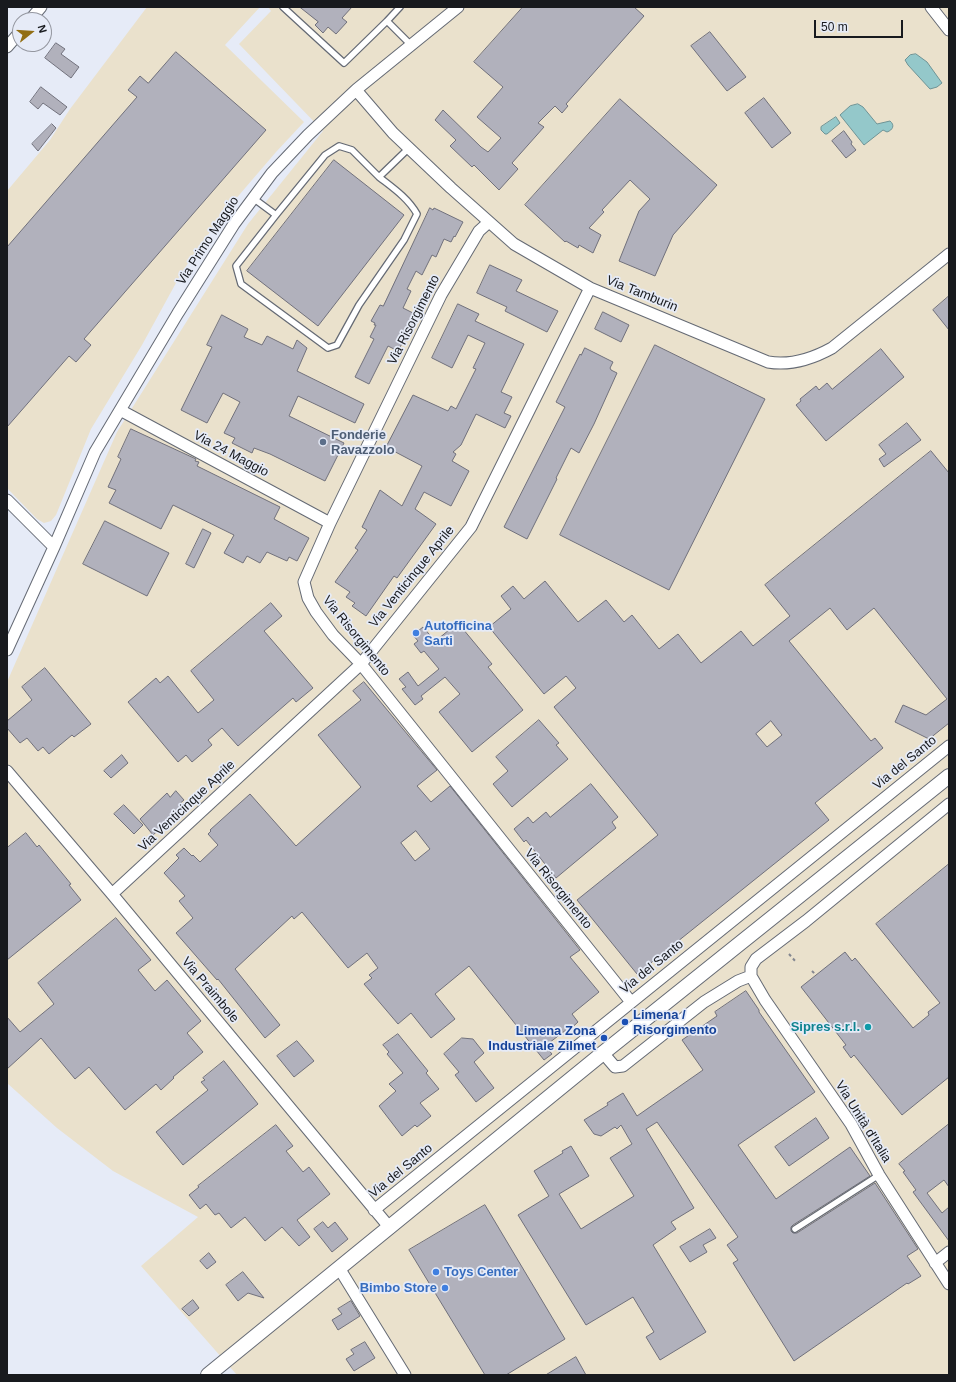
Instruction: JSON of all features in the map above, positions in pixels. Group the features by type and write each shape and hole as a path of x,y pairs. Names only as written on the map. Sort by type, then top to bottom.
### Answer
{"street":[{"name":"Via Primo Maggio","path":"54,547 95,452 182,307 234,224 253,198 272,173 308,135 356,90 458,7"},
{"path":"931,7 949,30"},
{"name":"Via Tamburin","path":"356,90 393,133 488,222 514,244 590,288 768,362 780,364 803,360 832,348 949,254"},
{"name":"Via Risorgimento","path":"488,222 479,231 441,294 330,523 304,582 308,598 316,612 333,635 361,664 631,1002"},
{"name":"Via Venticinque Aprile","path":"112,894 361,664 471,527 590,288"},
{"name":"Via 24 Maggio","path":"120,410 330,523"},
{"path":"7,500 54,547 7,650"},
{"name":"Via del Santo","path":"374,1210 949,746"},
{"name":"Via Praimbole","path":"7,771 112,894 390,1228"},
{"path":"209,1375 603,1052 949,776"},
{"path":"603,1052 615,1067 624,1066 704,1002 751,976 751,968 756,959 806,921 949,804"},
{"name":"Via Unità d'Italia","path":"751,976 764,1000 851,1124 879,1175 949,1284"},
{"path":"935,1264 949,1252"},
{"path":"339,1268 405,1375"}],"lane":[{"path":"282,7 344,63 400,7"},
{"path":"387,21 411,45"},
{"path":"339,146 352,150 379,177 413,206 417,214 404,240 359,305 337,345 328,348 241,284 236,266 325,155 339,146"},
{"path":"379,177 409,148"},
{"path":"253,198 276,215"},
{"path":"795,1230 879,1175"}],"path":[{"path":"789,954 796,962"},
{"path":"812,971 816,975"}],"shaded area":[{"path":"147,7 260,7 225,45 304,122 222,215 182,272 142,345 91,429 56,515 51,521 44,523 37,519 7,488 7,191 50,140 70,109"},
{"path":"268,7 949,7 949,1375 237,1375 141,1266 198,1217 113,1171 57,1128 7,1083 7,682 117,432 248,224 323,131 239,44 271,11"},
{"path":"916,54 927,62 942,83 937,87 930,89 908,65 905,60 910,55"},
{"path":"858,104 863,107 877,124 890,121 893,126 892,129 887,132 883,130 864,145 840,115 850,106"},
{"path":"836,117 840,123 825,134 821,130 821,127"}],"building":[{"path":"300,7 352,7 342,18 347,22 336,34 328,27 323,33 315,25 318,22"},
{"path":"523,7 634,7 644,16 566,104 568,106 562,113 555,106 538,123 544,127 512,163 518,169 499,190 474,165 472,167 450,146 456,140 435,120 443,110 488,152 501,138 477,117 503,87 474,62"},
{"path":"710,32 746,77 727,91 691,46"},
{"path":"56,43 65,49 61,54 79,67 71,78 45,58 49,52 52,52 52,48"},
{"path":"176,52 266,130 84,339 91,345 76,362 69,356 7,427 7,247 137,97 128,90 140,76 148,83"},
{"path":"41,87 67,107 60,115 43,103 38,109 30,102"},
{"path":"764,98 791,133 772,148 745,113"},
{"path":"620,99 717,185 673,235 655,276 619,261 639,211 650,199 630,180 602,210 604,212 589,228 601,235 593,253 579,245 578,248 566,241 565,242 525,205"},
{"path":"52,124 56,128 38,151 32,144"},
{"path":"844,131 856,150 846,158 832,141"},
{"path":"334,160 404,215 318,326 247,271"},
{"path":"430,208 433,210 434,208 463,222 451,242 444,239 436,257 432,255 422,275 416,271 407,289 411,291 403,308 417,315 398,351 388,346 369,384 355,377 374,339 370,337 376,325 374,325 375,323 371,321 380,305 383,306"},
{"path":"490,265 522,280 516,291 558,311 547,332 505,311 507,307 477,293"},
{"path":"949,296 949,330 933,310"},
{"path":"458,304 479,314 475,321 524,344 501,392 512,397 504,413 511,416 505,428 476,414 461,445 453,452 456,454 452,461 469,471 451,506 424,492 415,509 436,524 397,578 394,576 366,616 352,606 355,603 346,597 350,592 335,582 358,550 355,548 367,530 362,527 380,490 402,506 422,466 386,447 413,395 448,411 451,406 456,409 476,369 473,368 485,343 468,335 452,368 432,358"},
{"path":"603,312 629,325 621,342 595,329"},
{"path":"222,315 248,329 244,337 262,345 267,336 293,349 297,340 307,348 297,371 364,404 355,423 298,396 289,416 344,443 325,481 270,454 254,448 252,453 232,443 235,438 224,433 240,402 223,393 207,423 181,410 212,347 207,345"},
{"path":"655,345 765,399 669,590 560,535"},
{"path":"585,348 613,362 610,368 617,373 579,453 571,448 527,539 504,527 565,407 556,402 580,354 581,355"},
{"path":"881,349 904,377 826,441 796,405 801,401 800,399 816,386 819,390 827,383 832,389"},
{"path":"907,423 921,440 884,467 879,459 886,454 879,445"},
{"path":"131,429 196,459 195,461 199,462 197,466 280,507 274,519 309,538 297,561 289,557 287,561 267,552 260,563 247,556 243,563 224,553 234,535 173,505 161,529 109,503 116,490 108,487 121,459 118,457"},
{"path":"931,451 949,473 949,723 929,739 895,722 903,705 926,715 947,699 874,608 847,630 830,608 789,641 871,741 875,738 883,748 815,803 829,820 637,974 577,900 658,835 554,707 576,688 566,676 544,694 489,627 511,609 501,596 513,586 524,599 545,581 578,622 606,600 624,622 632,615 659,649 678,634 701,663 741,631 753,646 790,616 765,585","holes":["771,721 782,735 767,747 756,734"]},
{"path":"105,521 169,553 147,596 83,564"},
{"path":"203,529 211,533 194,568 186,564"},
{"path":"271,603 282,616 264,631 313,688 296,702 293,698 238,746 222,728 208,740 212,745 192,762 186,755 178,762 128,702 156,678 160,683 168,676 198,713 214,700 191,671"},
{"path":"458,623 492,664 488,667 523,710 472,752 439,712 460,694 445,677 421,696 423,699 415,705 402,689 406,687 399,679 408,672 418,686 439,669 424,651 421,653 414,644 418,641 413,635 423,627 435,641"},
{"path":"45,668 91,724 74,737 72,735 49,754 43,747 38,751 27,738 20,743 7,728 7,721 32,700 22,687"},
{"path":"364,682 437,770 417,786 431,802 450,786 580,950 570,957 599,992 572,1014 578,1022 567,1032 566,1030 545,1046 552,1054 544,1060 469,966 435,994 455,1019 431,1038 411,1013 398,1024 364,984 372,978 369,975 378,968 367,953 348,968 302,912 294,919 292,916 235,969 280,1025 265,1038 218,979 217,980 176,933 193,918 179,901 185,896 164,873 179,858 176,855 184,848 200,862 218,845 208,834 211,831 210,830 250,794 296,846 361,787 318,735 361,700 353,691","holes":["416,831 430,849 415,861 401,843"]},
{"path":"539,720 559,743 556,745 568,759 512,807 493,784 508,771 496,757"},
{"path":"122,755 128,763 111,778 104,771"},
{"path":"591,784 618,817 612,822 616,828 556,878 526,840 524,842 514,829 528,817 533,823 546,812 550,817"},
{"path":"176,791 184,800 178,805 182,809 153,835 140,819 167,793 170,797"},
{"path":"124,805 143,825 134,834 114,814"},
{"path":"26,833 37,847 39,845 71,884 69,885 81,900 7,960 7,848"},
{"path":"949,864 949,1077 902,1115 854,1055 851,1058 843,1047 846,1045 801,987 845,952 852,961 855,958 913,1028 929,1015 928,1012 940,1003 876,924"},
{"path":"116,918 151,960 138,970 155,991 167,980 201,1021 187,1033 203,1052 173,1077 174,1078 161,1090 156,1084 125,1110 89,1067 75,1079 41,1038 7,1069 7,1017 20,1032 54,1004 38,983"},
{"path":"746,991 815,1092 738,1145 776,1199 850,1147 870,1176 793,1225 791,1227 791,1231 793,1233 797,1233 875,1183 918,1249 907,1256 921,1276 908,1284 907,1283 794,1361 733,1263 738,1260 727,1245 738,1237 657,1122 646,1129 694,1208 671,1222 676,1229 653,1245 706,1332 660,1360 646,1337 654,1332 633,1297 586,1325 518,1215 549,1196 534,1171 563,1153 562,1151 571,1146 589,1176 559,1194 581,1229 634,1196 610,1158 632,1144 621,1125 617,1129 615,1127 601,1136 594,1134 584,1120 608,1105 607,1103 623,1093 637,1116 703,1070 682,1040 717,1016 715,1012"},
{"path":"398,1034 428,1071 426,1073 439,1089 420,1103 431,1116 417,1127 415,1125 402,1136 379,1106 396,1091 389,1084 403,1073 387,1054 389,1052 383,1045"},
{"path":"462,1038 473,1039 484,1053 474,1062 494,1088 476,1102 455,1075 459,1072 444,1054"},
{"path":"297,1041 314,1061 294,1077 277,1056"},
{"path":"224,1061 258,1104 183,1165 156,1132 208,1090 201,1082 205,1080 203,1078"},
{"path":"816,1118 829,1138 789,1166 775,1147"},
{"path":"949,1124 949,1187 944,1180 927,1193 942,1213 949,1207 949,1241 913,1192 916,1190 899,1164"},
{"path":"276,1125 293,1146 286,1151 303,1172 309,1167 330,1194 297,1220 310,1237 299,1246 282,1227 265,1241 245,1217 231,1228 219,1213 215,1215 206,1204 200,1209 189,1195 199,1187 198,1186"},
{"path":"485,1205 565,1339 506,1375 485,1375 409,1250"},
{"path":"323,1222 328,1228 335,1222 348,1239 332,1252 314,1229"},
{"path":"710,1229 716,1238 703,1245 707,1252 690,1262 680,1247"},
{"path":"209,1253 216,1262 207,1269 200,1261"},
{"path":"243,1272 264,1298 248,1293 238,1301 226,1285"},
{"path":"193,1300 199,1308 189,1316 182,1309"},
{"path":"351,1301 360,1316 338,1330 332,1320 342,1314 338,1309"},
{"path":"365,1342 375,1358 354,1371 346,1359 354,1354 351,1350"},
{"path":"576,1357 586,1375 546,1375"}],"place":[{"name":"Fonderie Ravazzolo","path":"323,442"},
{"name":"Autofficina Sarti","path":"416,633"},
{"name":"Limena / Risorgimento","path":"625,1022"},
{"name":"Sipres s.r.l.","path":"868,1027"},
{"name":"Limena Zona Industriale Zilmet","path":"604,1038"},
{"name":"Toys Center","path":"436,1272"},
{"name":"Bimbo Store","path":"445,1288"}]}
